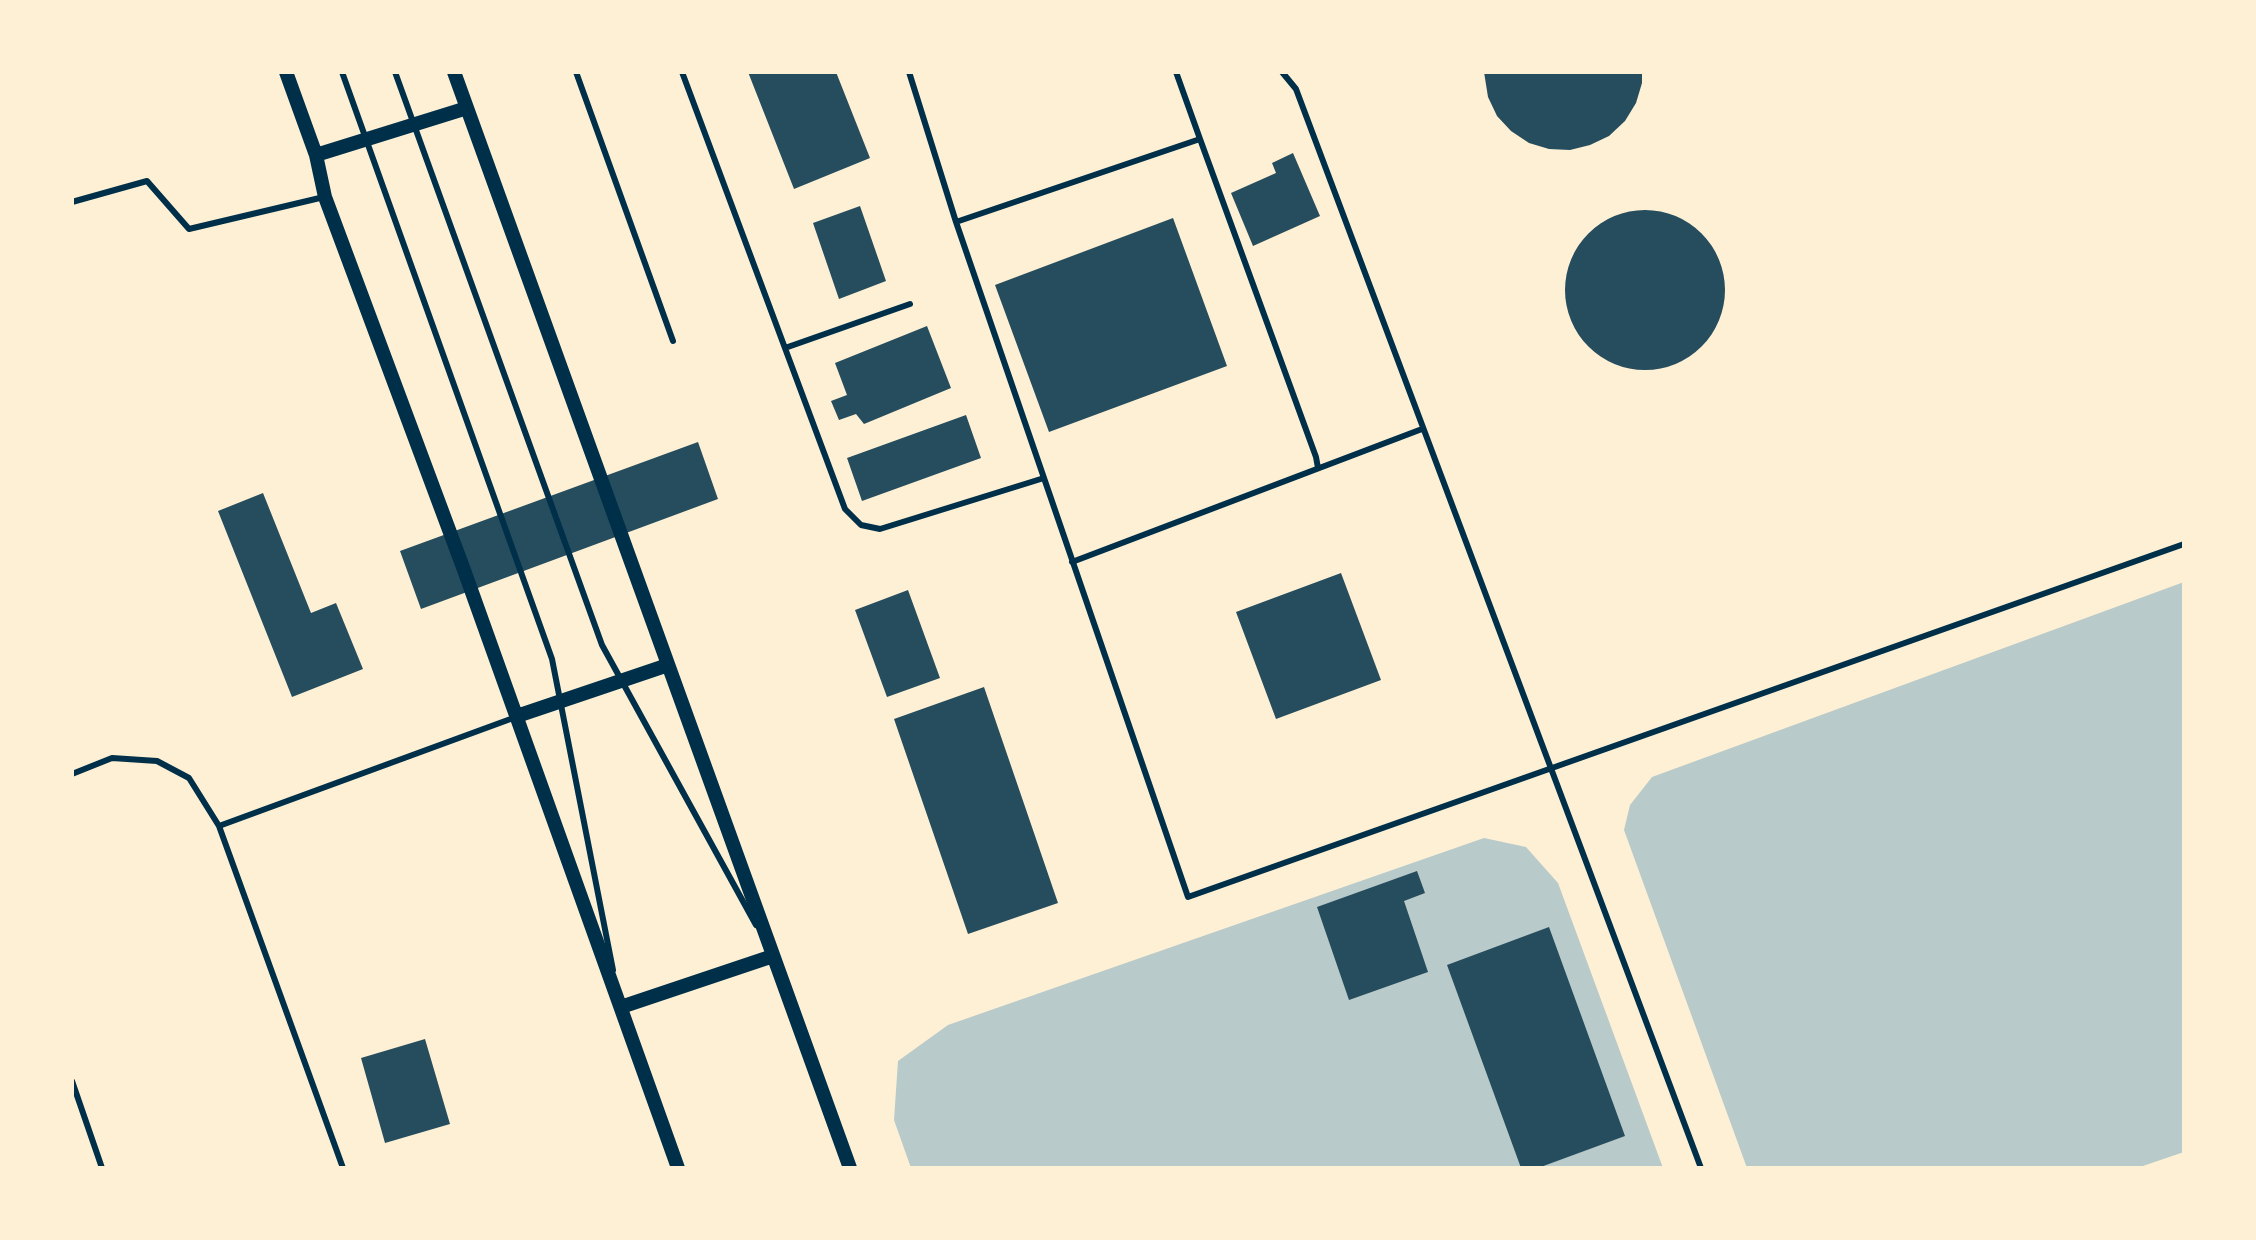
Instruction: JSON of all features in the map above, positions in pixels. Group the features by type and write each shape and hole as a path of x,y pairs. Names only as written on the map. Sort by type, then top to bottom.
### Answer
{"street":[{"path":"286,72 316,155 325,197 464,570 678,1168"},
{"path":"454,72 850,1168"},
{"path":"316,155 467,108"},
{"path":"517,716 668,665"},
{"path":"621,1007 773,956"}],"lane":[{"path":"342,72 552,659 621,1007"},
{"path":"395,72 602,645 773,956"},
{"path":"576,72 673,341"},
{"path":"682,72 845,509 861,525 880,529 1044,478"},
{"path":"909,72 956,222 1188,897 2184,544"},
{"path":"1176,72 1318,468"},
{"path":"1282,72 1296,89 1701,1168"},
{"path":"956,222 1200,139"},
{"path":"72,202 147,181 189,229 325,197"},
{"path":"785,348 910,304"},
{"path":"1072,562 1422,429"},
{"path":"219,826 517,716"},
{"path":"72,774 112,758 157,761 189,778 219,826 343,1168"},
{"path":"72,1081 102,1168"}],"shaded area":[{"path":"2184,582 2184,1152 2137,1168 1747,1168 1624,830 1630,805 1652,777"},
{"path":"1484,838 1526,847 1558,883 1663,1168 911,1168 894,1120 898,1061 948,1025"}],"building":[{"path":"748,72 836,72 870,158 794,189"},
{"path":"1484,72 1642,72 1642,83 1636,103 1625,121 1609,136 1570,150 1549,149 1529,143 1511,131 1497,116 1488,97"},
{"path":"1293,153 1320,216 1253,246 1231,193 1276,173 1272,163"},
{"path":"860,206 886,281 839,299 813,223"},
{"path":"1645,210 1676,216 1701,234 1719,259 1725,290 1719,321 1701,346 1676,364 1645,370 1614,364 1589,346 1571,321 1565,290 1571,259 1589,234 1614,216"},
{"path":"1173,218 1227,366 1049,432 995,285"},
{"path":"927,326 951,388 864,424 856,414 839,420 831,401 847,395 835,363"},
{"path":"966,415 981,458 862,501 847,458"},
{"path":"698,442 718,499 421,609 400,551"},
{"path":"263,493 311,613 336,603 363,669 292,697 218,511"},
{"path":"1341,573 1381,680 1276,719 1236,612"},
{"path":"908,590 940,678 887,697 855,610"},
{"path":"984,687 1058,903 968,934 894,719"},
{"path":"1417,871 1425,893 1404,901 1428,972 1349,1000 1317,907"},
{"path":"1549,927 1625,1136 1538,1168 1521,1168 1447,965"},
{"path":"425,1039 450,1124 385,1143 361,1058"}]}
